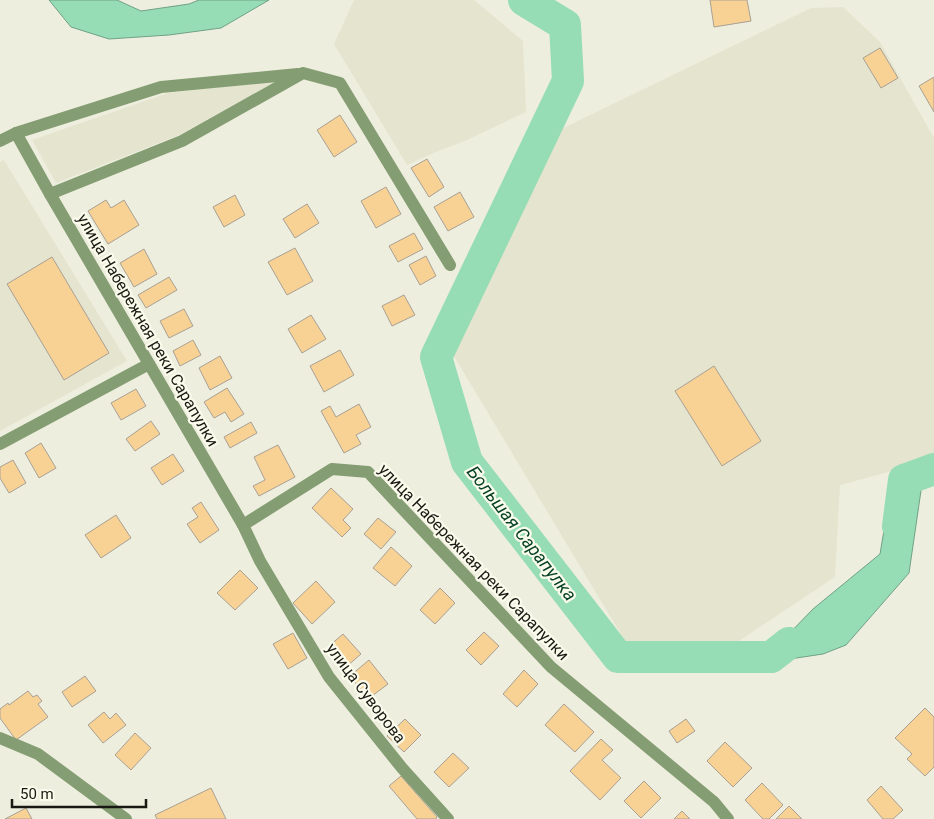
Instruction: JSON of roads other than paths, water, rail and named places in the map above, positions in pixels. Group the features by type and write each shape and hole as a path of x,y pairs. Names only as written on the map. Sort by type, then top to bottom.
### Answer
{"street":[{"path":"50,194 182,141 303,73"},
{"path":"0,141 16,133 160,87 303,73 340,83 450,265"},
{"name":"улица Набережная реки Сарапулки","path":"16,133 243,525 332,469 368,472 551,667 714,802 728,819"},
{"path":"0,444 150,364"},
{"name":"улица Суворова","path":"243,525 260,561 329,677 402,768 448,819"},
{"path":"0,738 38,754 126,819"}],"waterway":[{"name":"Большая Сарапулка","path":"524,0 565,25 568,81 436,357 467,462 618,657 771,657 789,643"},
{"name":"Большая Сарапулка","path":"898,526 904,480 934,469"}]}
